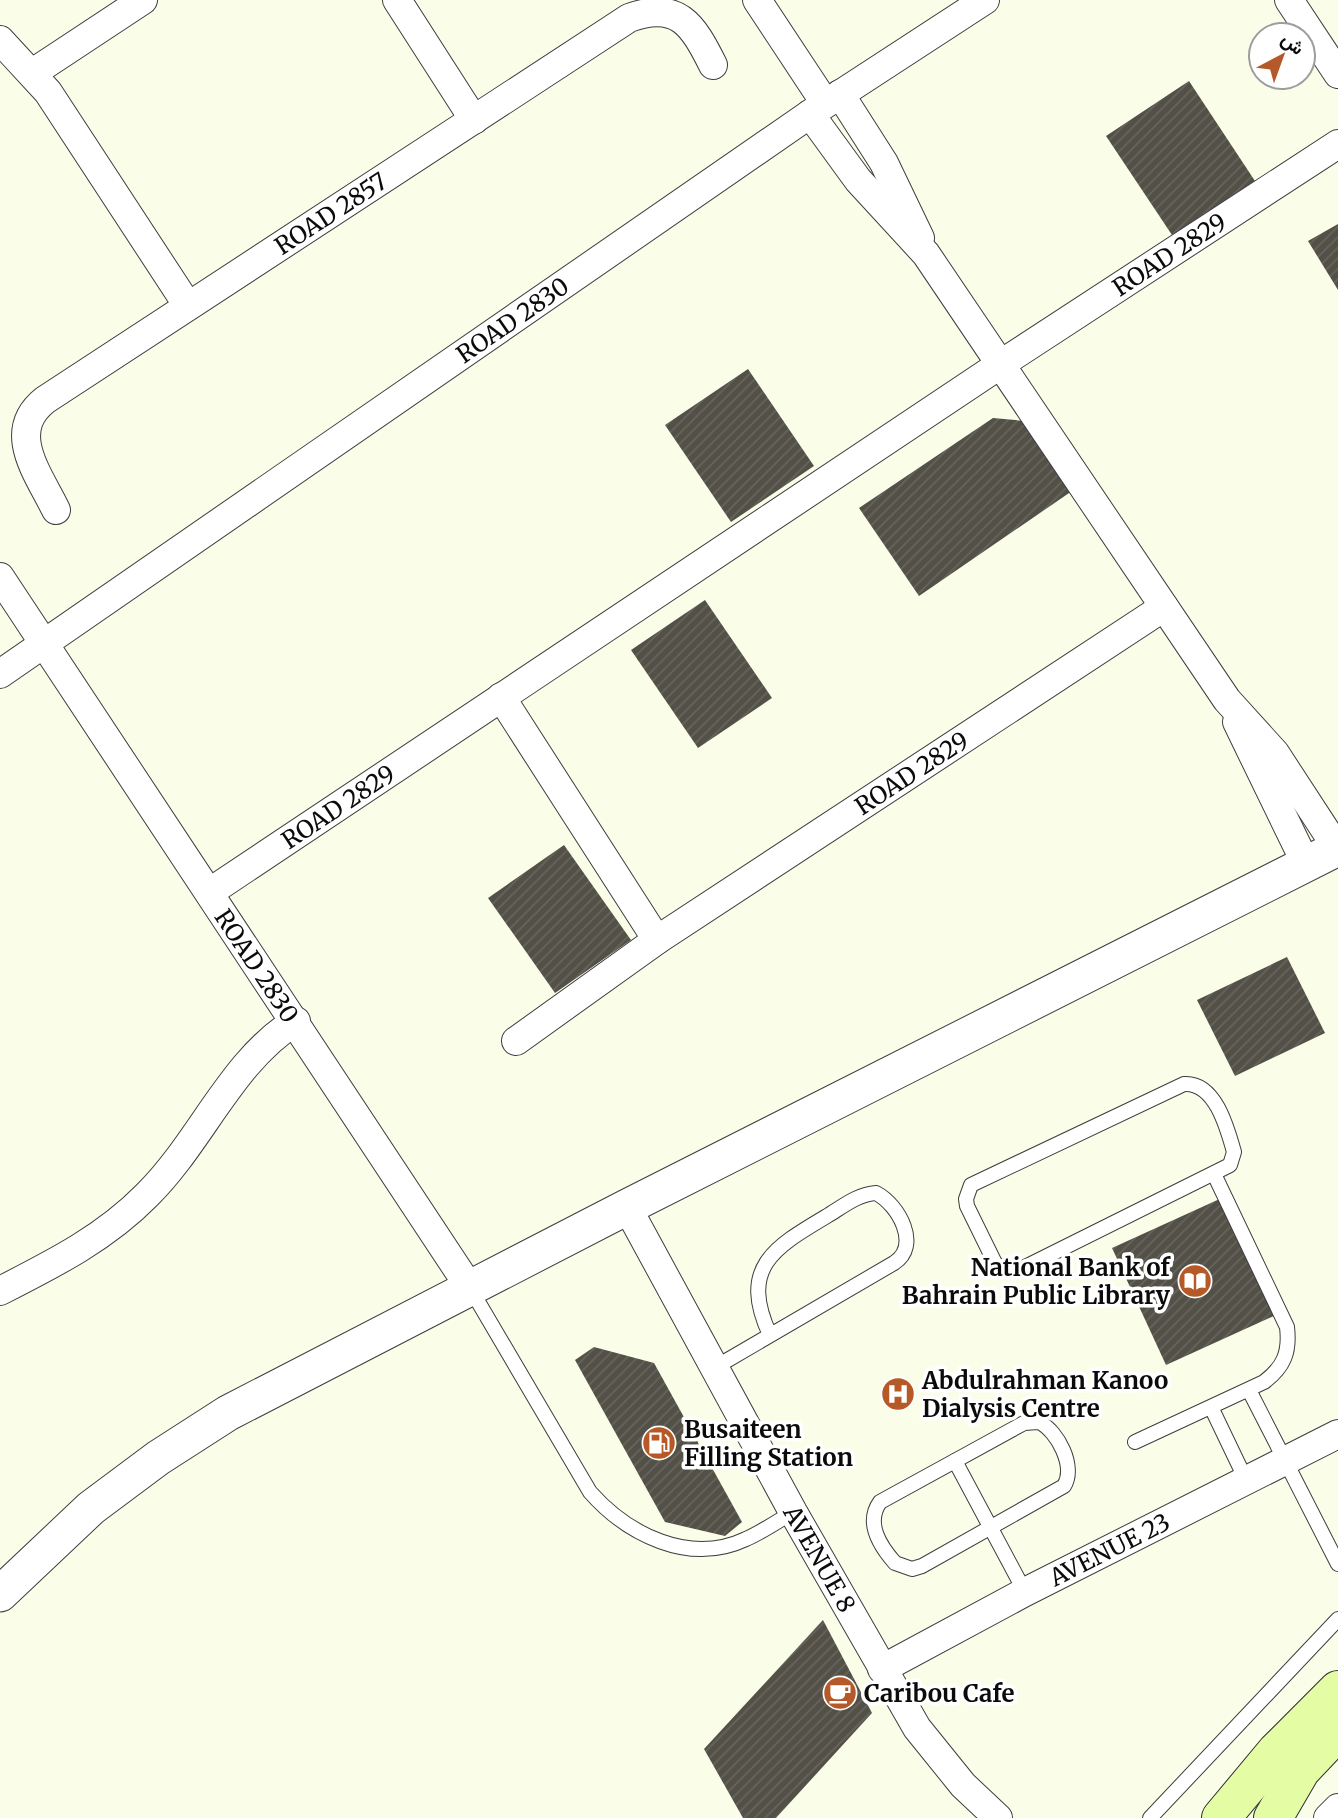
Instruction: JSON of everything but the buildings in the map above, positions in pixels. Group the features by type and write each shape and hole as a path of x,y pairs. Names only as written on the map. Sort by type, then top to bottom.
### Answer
{"main road":[{"path":"1221,1818 1276,1752 1338,1690"},
{"path":"1273,1818 1301,1770 1338,1731"},
{"path":"1282,1818 1338,1763"}],"street":[{"path":"33,72 143,0"},
{"path":"397,0 474,120"},
{"path":"757,0 825,104 865,188 926,254 1227,701 1306,864"},
{"name":"ROAD 2830","path":"0,674 825,104 985,0"},
{"path":"1289,0 1338,74"},
{"name":"ROAD 2857","path":"56,510 26,443 26,422 34,409 188,306 646,10 663,9 680,16 694,29 713,65"},
{"path":"0,40 33,72 188,306"},
{"name":"ROAD 2829","path":"210,892 1338,144"},
{"path":"0,577 44,643"},
{"name":"ROAD 2829","path":"516,1041 657,940 1164,607"},
{"name":"ROAD 2830","path":"44,643 470,1288"},
{"path":"501,697 657,940"},
{"path":"0,1594 92,1508 158,1458 228,1413 627,1207 1337,848 1282,762 1227,701"},
{"path":"0,1292 70,1256 111,1227 148,1194 261,1047 296,1021"},
{"name":"AVENUE 8","path":"627,1207 793,1512 917,1728 939,1757 998,1818"},
{"name":"AVENUE 23","path":"882,1669 1025,1592 1338,1434"},
{"path":"1328,1818 1338,1808"}],"lane":[{"path":"1184,1084 1198,1085 1210,1093 1232,1145 1234,1152 1230,1165 1214,1174 1017,1271 1001,1269 995,1263 966,1199 971,1185 977,1181 1184,1084"},
{"path":"1135,1442 1249,1390 1276,1372 1285,1359 1289,1343 1287,1327 1214,1174"},
{"path":"714,1368 771,1335 901,1259 908,1242 906,1234 884,1198 876,1194 859,1197 776,1249 766,1264 757,1296 771,1335"},
{"path":"470,1288 590,1492 609,1514 633,1531 659,1542 687,1548 716,1547 744,1540 793,1512"},
{"path":"1249,1390 1283,1462 1338,1564"},
{"path":"1212,1409 1246,1480"},
{"path":"1039,1422 1052,1430 1069,1465 1068,1480 1058,1490 991,1527 912,1569 894,1563 872,1527 874,1509 886,1496 1024,1423 1039,1422"},
{"path":"955,1461 1025,1592"},
{"path":"1150,1818 1338,1619"}],"place":[{"name":"National Bank of Bahrain Public Library","path":"1195,1281"},
{"name":"Abdulrahman Kanoo Dialysis Centre","path":"898,1394"},
{"name":"Busaiteen Filling Station","path":"659,1443"},
{"name":"Caribou Cafe","path":"840,1693"}]}
